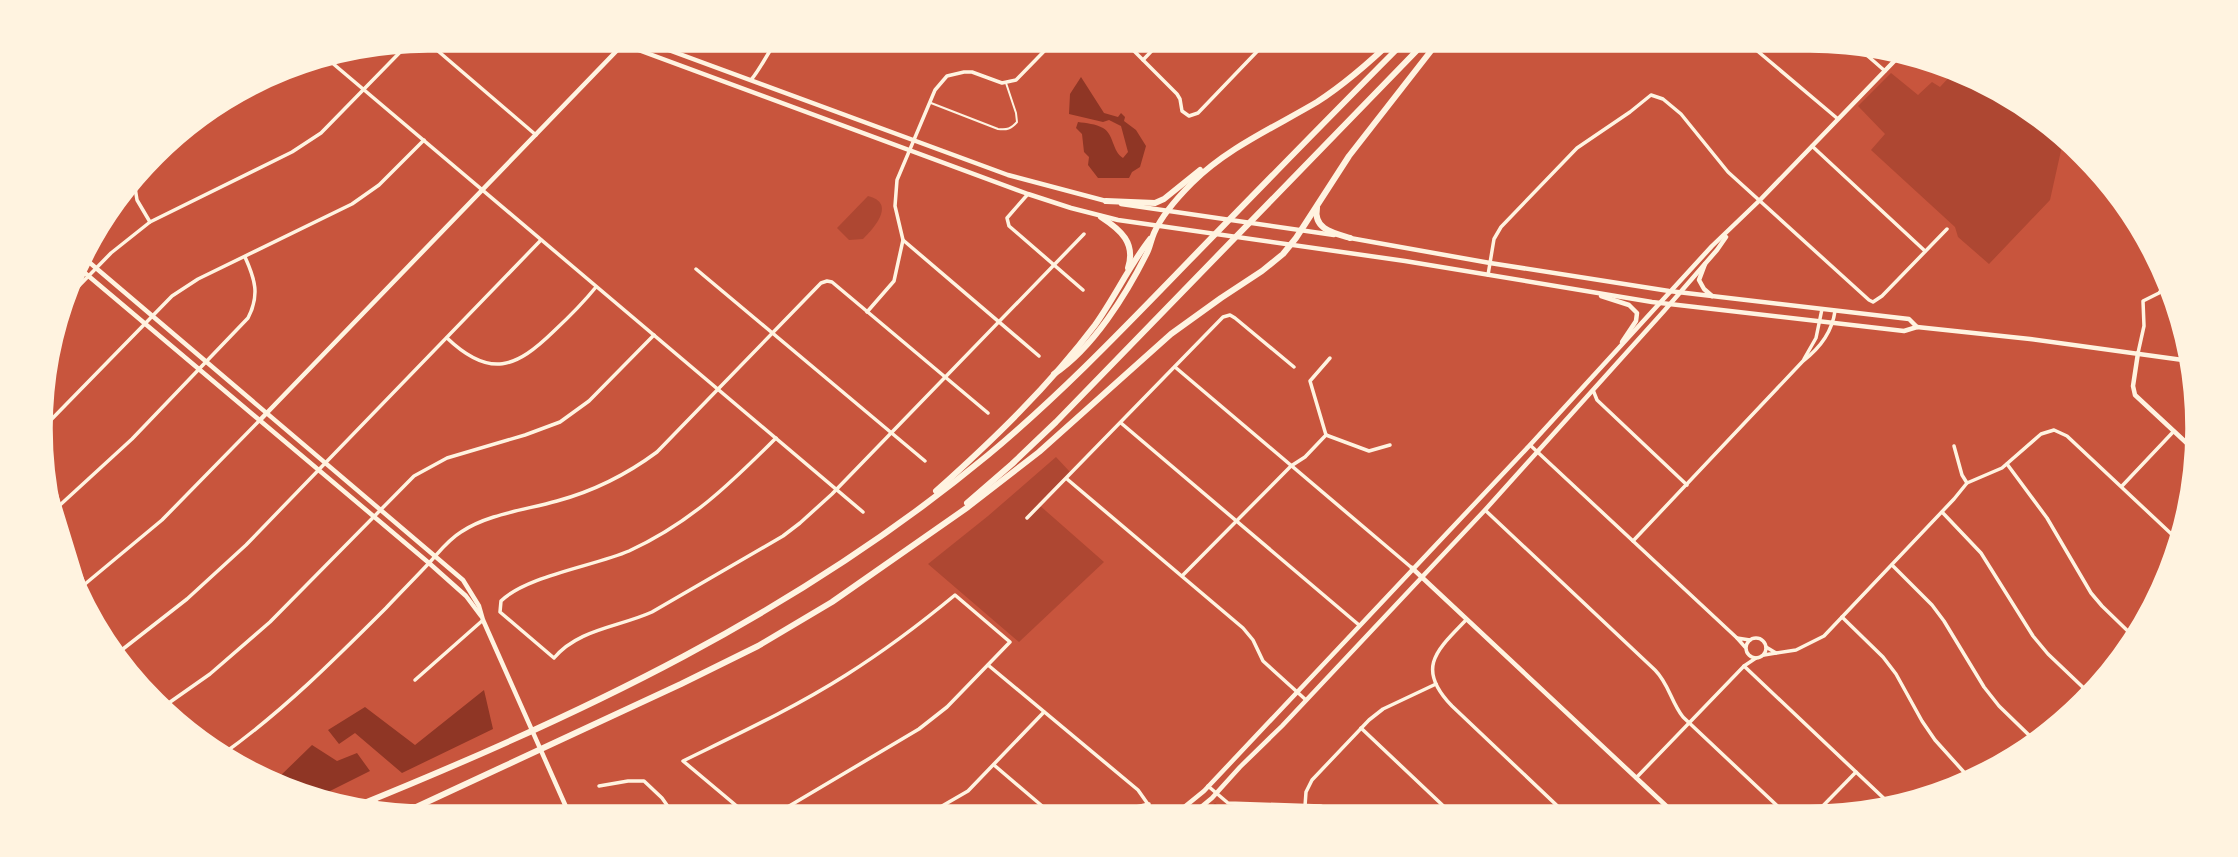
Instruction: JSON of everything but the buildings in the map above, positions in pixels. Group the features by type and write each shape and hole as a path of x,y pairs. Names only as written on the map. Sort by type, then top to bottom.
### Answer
{"highway":[{"path":"1054,374 1068,365 1103,324 1148,252 1157,227 1201,174 1227,155 1326,96 1381,51"},
{"path":"369,801 586,706 678,661 796,593 903,520 986,457 1056,396 1395,51"},
{"path":"908,549 973,498 1030,448 1416,51"},
{"path":"417,806 597,724 750,650 818,611 992,489 1089,408 1171,334 1262,271 1292,245 1349,156 1431,51"},
{"path":"1106,201 1145,204 1160,201 1216,159 1254,139"},
{"path":"1320,200 1316,214 1320,225 1334,234 1350,238"},
{"path":"1101,216 1123,233 1129,244 1130,258 1125,278"},
{"path":"903,520 997,435 1054,374 1094,326 1154,234"},
{"path":"374,802 385,795"}],"street":[{"path":"438,51 536,135"},
{"path":"57,495 85,584 162,520 617,51"},
{"path":"639,51 1028,194 1101,216 1157,227 1292,245 1660,303 1820,323 1904,331 1917,327 2030,339 2181,360"},
{"path":"670,51 1008,175 1106,201 1301,230 1669,291 1909,319 1917,327"},
{"path":"750,81 768,51"},
{"path":"867,312 894,281 903,240 895,206 897,180 940,82 955,73 972,72 1006,83 1021,76 1045,51"},
{"path":"1134,51 1177,94 1182,111 1189,116 1198,113 1258,51"},
{"path":"1143,60 1152,51"},
{"path":"1757,51 1838,119"},
{"path":"79,286 124,242 150,222 307,144 321,134 400,52"},
{"path":"1867,55 1885,71"},
{"path":"1187,806 1530,445 1669,291 1895,61"},
{"path":"333,64 863,512"},
{"path":"1488,275 1495,235 1577,149 1651,95 1663,99 1684,118 1728,172 1873,302 1947,229"},
{"path":"51,420 151,316 184,287 359,200 379,185 424,140"},
{"path":"1812,146 1925,251"},
{"path":"135,190 137,200 150,222"},
{"path":"1028,194 1007,218 1009,226 1083,290"},
{"path":"1201,806 1307,699 1485,510 1705,264 1730,230"},
{"path":"776,438 721,493 676,526 598,563 521,586 501,601 500,612 554,658 566,644 575,639 652,612 765,547 800,523 837,489 1084,234"},
{"path":"122,649 206,582 326,463 541,239"},
{"path":"903,240 1039,356"},
{"path":"60,505 117,454 242,326 253,309 255,299 254,279 245,257"},
{"path":"89,263 454,571 480,606 566,806"},
{"path":"1705,264 1699,280 1712,297"},
{"path":"696,269 925,461"},
{"path":"85,273 429,563 466,596 484,620"},
{"path":"229,749 302,691 460,532 483,521 602,486 641,463 672,438 821,283 832,282 988,412"},
{"path":"447,338 465,354 486,363 519,360 538,347 597,287"},
{"path":"2161,291 2143,301 2144,326 2133,391 2186,443"},
{"path":"1591,292 1629,305 1635,310 1636,321 1622,342"},
{"path":"1803,361 1816,338 1822,309"},
{"path":"1633,541 1803,361 1818,350 1833,324 1835,310"},
{"path":"1027,518 1223,317 1230,315 1294,367"},
{"path":"169,703 210,674 270,622 404,485 430,466 464,452 542,429 575,412 601,390 654,335"},
{"path":"1326,435 1310,381 1330,358"},
{"path":"1175,367 1412,568 1666,806"},
{"path":"1593,390 1597,400 1686,485"},
{"path":"1121,423 1359,625"},
{"path":"1636,778 1744,666 1764,654 1796,650 1816,642 1967,483 1997,471 2041,434 2054,430 2067,436 2172,534"},
{"path":"2122,486 2174,431"},
{"path":"1326,435 1369,451 1390,445"},
{"path":"1182,576 1291,466 1326,435"},
{"path":"1530,445 1746,647 1748,654 1744,666"},
{"path":"1954,446 1967,483"},
{"path":"2007,464 2048,518 2091,593 2128,631"},
{"path":"1067,479 1249,634 1263,661 1307,699"},
{"path":"1485,510 1663,678 1675,705 1689,722 1778,806"},
{"path":"1942,512 1981,553 2033,636 2084,688"},
{"path":"1892,565 1932,605 1970,667 1992,696 2029,735"},
{"path":"737,806 683,761 774,716 845,676 955,595 1010,642 947,707 919,729 789,806"},
{"path":"1842,617 1883,657 1935,740 1964,773"},
{"path":"1467,619 1435,654 1432,670 1436,684 1445,699 1557,806"},
{"path":"415,680 484,620"},
{"path":"1737,638 1761,639 1766,647 1776,653"},
{"path":"1746,647 1750,640"},
{"path":"1764,654 1766,647"},
{"path":"1748,654 1756,658"},
{"path":"988,665 1138,790 1149,804 1140,806"},
{"path":"1744,666 1884,799"},
{"path":"1305,806 1306,792 1312,780 1361,728 1383,709 1436,684"},
{"path":"943,806 966,793 1044,712"},
{"path":"1361,728 1443,806"},
{"path":"993,765 1042,806"},
{"path":"1823,805 1856,772"},
{"path":"599,786 644,781 668,806"},
{"path":"1208,786 1222,800 1236,805 1321,806"}],"lane":[{"path":"930,103 1006,130 1017,122 1006,83"}],"shaded area":[{"path":"1891,73 1918,95 1932,82 1940,87 1948,78 1977,90 2019,114 2062,147 2050,200 1989,264 1958,237 1955,227 1871,150 1885,134 1858,106"},
{"path":"1081,77 1104,113 1118,117 1121,113 1125,117 1124,121 1136,130 1146,146 1140,167 1132,172 1129,178 1098,178 1088,165 1089,157 1084,152 1082,134 1076,128 1078,122 1107,131 1123,158 1128,152 1121,126 1109,120 1103,122 1069,114 1070,94"},
{"path":"868,196 881,204 880,216 863,239 849,240 837,228"},
{"path":"1056,457 1070,472 1038,504 1104,562 1019,642 928,564"},
{"path":"484,690 493,729 402,773 355,733 339,744 328,730 365,707 415,745"},
{"path":"312,745 337,761 357,753 370,771 328,792 281,776"}]}
